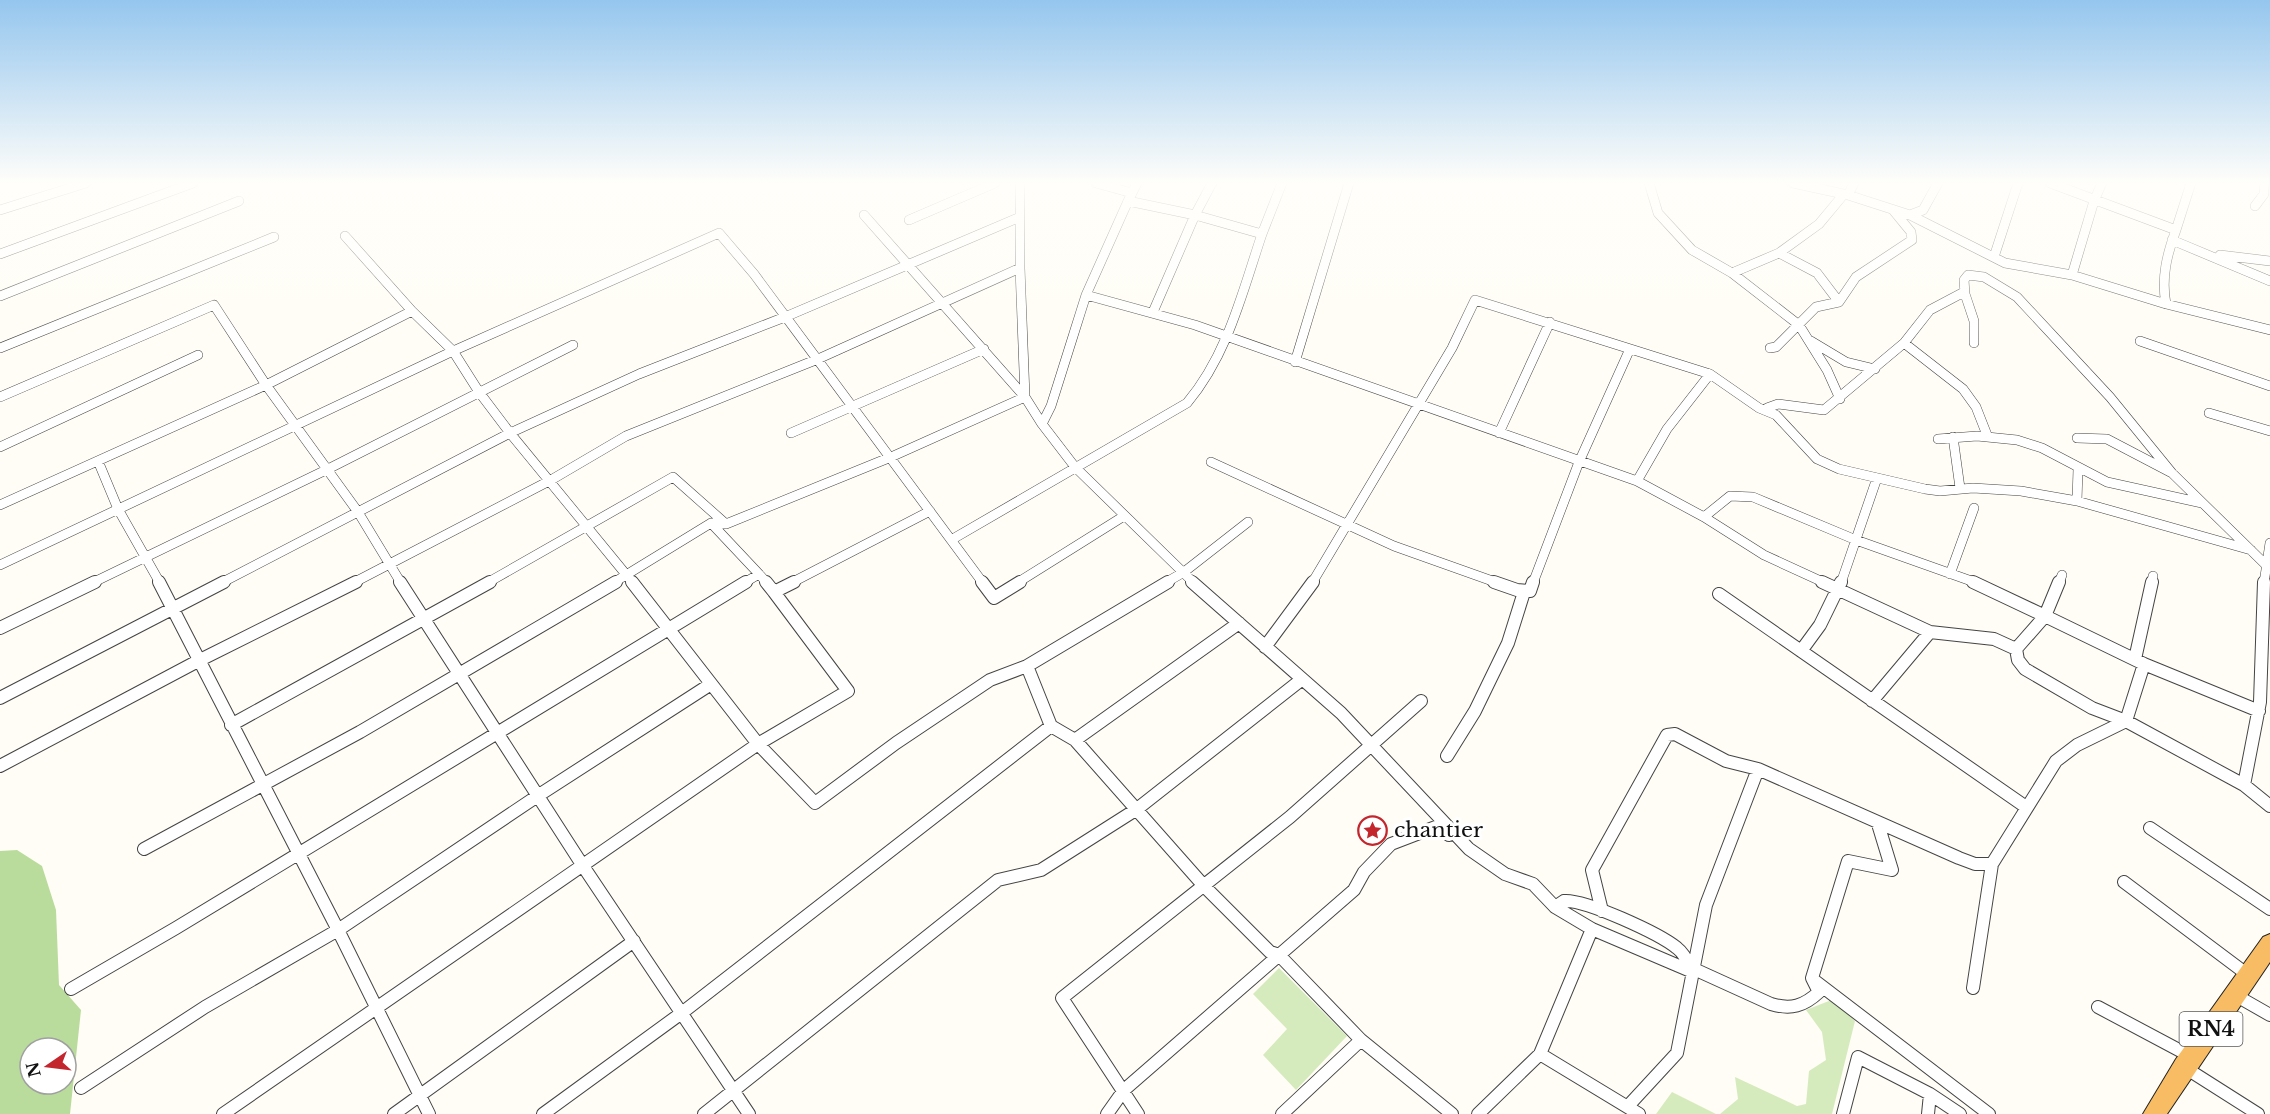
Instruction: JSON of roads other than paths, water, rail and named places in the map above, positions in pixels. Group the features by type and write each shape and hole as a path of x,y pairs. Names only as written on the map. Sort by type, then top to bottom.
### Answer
{"highway":[{"name":"RN4","path":"2154,1114 2270,944"}],"street":[{"path":"0,255 54,235"},
{"path":"0,296 153,235"},
{"path":"0,565 453,351 715,235"},
{"path":"721,235 754,274 818,359 851,407 891,457 994,598 1124,516"},
{"path":"882,235 1025,397 1042,424 1075,467 1239,623 1341,713 1468,849"},
{"path":"0,698 510,433 639,374 785,317 978,235"},
{"path":"1020,235 1025,397"},
{"path":"1042,424 1052,406 1086,295 1113,235"},
{"path":"1153,312 1186,235"},
{"path":"951,540 1187,403 1201,389 1222,350 1262,235"},
{"path":"1295,362 1333,235"},
{"path":"1678,235 1692,250 1732,273 1799,325 1810,340 1840,399"},
{"path":"1732,273 1779,253 1804,235"},
{"path":"1770,348 1776,346 1816,307 1839,302 1856,278 1912,240 1911,235"},
{"path":"1950,235 2014,266 2072,275 2166,304 2270,330"},
{"path":"1994,257 2001,235"},
{"path":"2072,275 2084,235"},
{"path":"2166,304 2163,290 2174,235"},
{"path":"345,236 412,311 453,351 479,392 510,433 671,629 758,744 815,803 896,743 990,680 1028,666 1184,572 1248,522"},
{"path":"0,348 274,237"},
{"path":"2172,240 2270,280"},
{"path":"1779,253 1817,273 1839,302"},
{"path":"2208,253 2270,261"},
{"path":"0,766 198,661 389,565 550,480 626,436 818,359 1020,268"},
{"path":"1974,343 1972,314 1964,292 1964,281 1968,276 1978,274 2003,286 2018,297 2110,397 2172,473 2265,564"},
{"path":"1265,647 1311,585 1349,524 1418,402 1452,348 1475,300 1550,322 1629,351 1710,374 1759,408 1778,404 1819,411 1840,399 1904,343 1930,310 1964,292"},
{"path":"1086,295 1153,312 1227,336 1295,362 1418,402 1579,462 1637,481 1764,555 1930,632 1994,639 2016,649"},
{"path":"0,396 214,305 266,385 358,512 423,620 539,795 583,866 683,1012 749,1114"},
{"path":"0,505 266,385 412,311"},
{"path":"1499,433 1550,322"},
{"path":"1810,340 1846,362 1875,369"},
{"path":"2140,341 2270,386"},
{"path":"1904,343 1963,389 1976,407 1987,435"},
{"path":"0,628 573,345"},
{"path":"791,433 984,349"},
{"path":"1211,462 1429,560 1524,592 1530,591 1579,462 1629,351"},
{"path":"0,447 198,355"},
{"path":"1637,481 1667,429 1710,374"},
{"path":"144,849 265,787 627,576 711,523 726,524 891,457 1025,397"},
{"path":"1767,408 1816,458 1832,466 1924,489 2021,491 2077,501 2251,550"},
{"path":"2209,413 2270,431"},
{"path":"1938,439 1987,435 2040,447 2078,469 2131,489 2202,502"},
{"path":"1953,436 1960,488"},
{"path":"2077,438 2107,439 2172,473"},
{"path":"98,461 118,509 174,608 198,661 299,853 429,1114"},
{"path":"2077,501 2078,469"},
{"path":"231,725 423,620 673,477 726,524"},
{"path":"1801,651 1820,625 1839,589 1876,478"},
{"path":"1704,518 1730,495 1753,497 1856,540 1985,586 2140,661 2259,711"},
{"path":"1950,574 1974,508"},
{"path":"774,592 930,511"},
{"path":"223,1114 758,744 848,691 774,592 711,523"},
{"path":"2244,785 2259,711 2266,598 2265,564 2270,543"},
{"path":"70,989 759,574"},
{"path":"2016,649 2045,616 2062,575"},
{"path":"2126,721 2140,661 2153,576"},
{"path":"1447,756 1475,711 1508,643 1524,592"},
{"path":"1719,594 2026,807"},
{"path":"1075,740 1239,623"},
{"path":"1872,701 1930,632"},
{"path":"2016,649 2018,660 2025,669 2092,708 2126,721 2244,785 2270,806"},
{"path":"1028,666 1051,726 1075,740 1204,886 1269,952 1278,955 1361,1040 1452,1114"},
{"path":"704,1114 998,880 1041,870 1137,809 1301,680"},
{"path":"81,1088 205,1007 338,930 539,795 711,684"},
{"path":"1138,1114 1062,998 1204,886 1372,747 1420,701"},
{"path":"1973,988 1992,864 2055,760 2076,745 2126,721"},
{"path":"543,1114 683,1012 1051,726"},
{"path":"1602,911 1592,870 1663,739 1667,735 1675,734 1726,761 1758,770 1878,824 1975,864 1992,864"},
{"path":"1540,1054 1634,1110 1677,1053 1706,905 1758,770"},
{"path":"1107,1114 1124,1090 1354,890 1364,872 1391,844 1438,826 1505,874 1533,884 1555,907 1592,929 1694,970 1758,999 1788,1009 1802,1005 1819,992 1812,978 1848,861 1892,870 1878,824"},
{"path":"2150,828 2270,909"},
{"path":"2124,882 2248,975"},
{"path":"1555,907 1569,900 1602,911 1678,948 1694,970"},
{"path":"1478,1114 1540,1054 1592,929"},
{"path":"394,1114 634,941"},
{"path":"1812,978 1988,1114"},
{"path":"2235,995 2270,1015"},
{"path":"2098,1007 2188,1062 2258,1114"},
{"path":"1282,1114 1361,1040"},
{"path":"1844,1114 1858,1057 1930,1094 1960,1114"},
{"path":"1928,1114 1930,1094"}],"place":[{"name":"chantier","path":"1373,830"}]}
